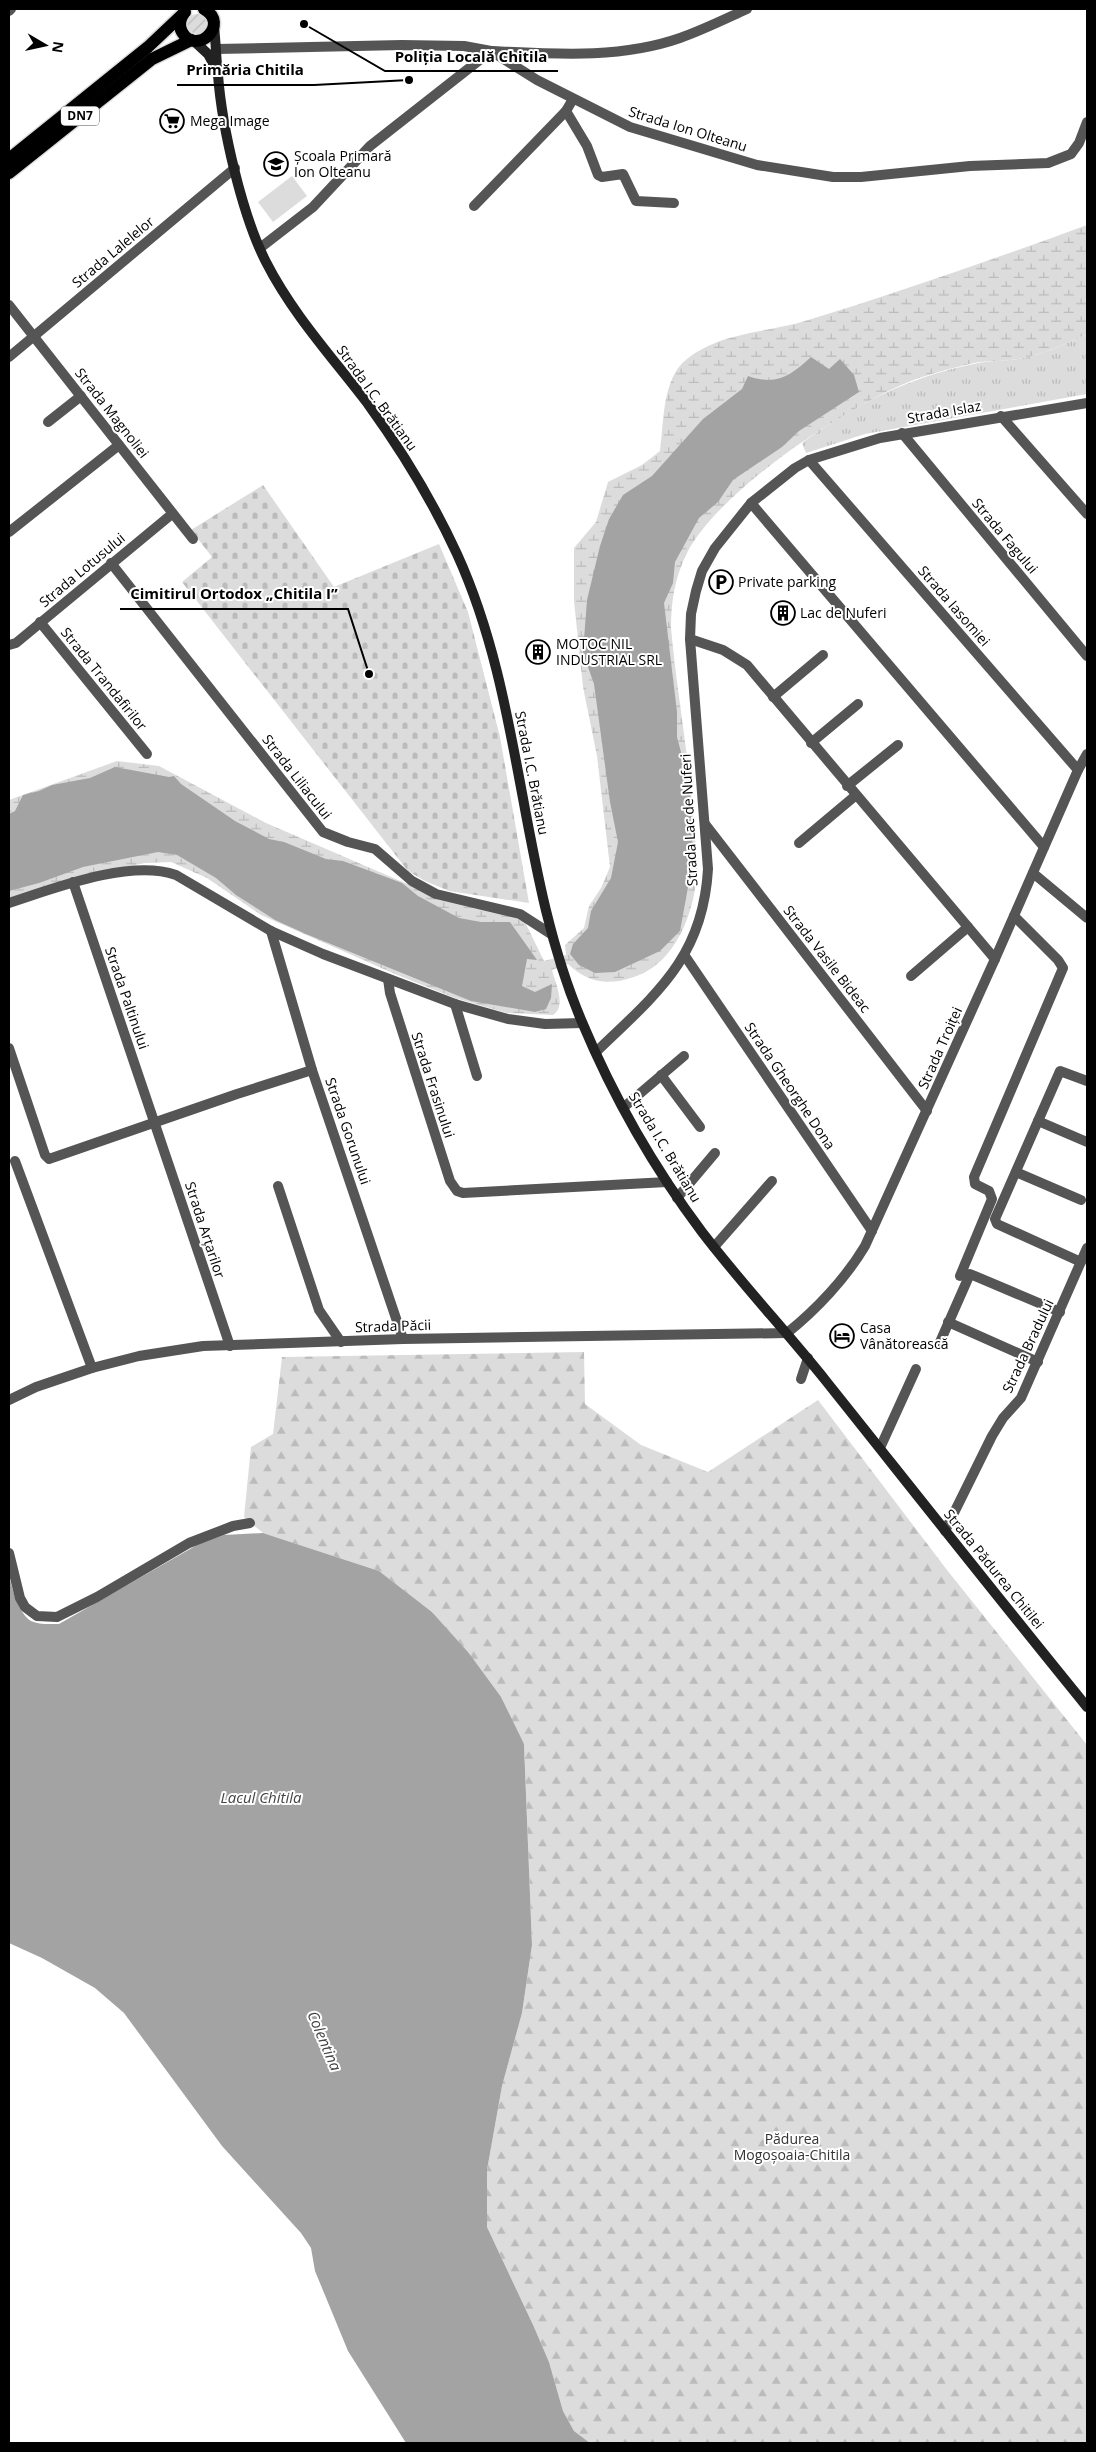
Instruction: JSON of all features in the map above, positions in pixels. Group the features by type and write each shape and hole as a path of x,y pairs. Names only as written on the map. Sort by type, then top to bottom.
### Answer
{"main road":[{"path":"204,9 216,18"},
{"name":"DN7","path":"187,10 180,22 180,28 186,37 193,41"},
{"name":"DN7","path":"9,159 148,48 187,10"},
{"name":"DN7","path":"9,173 152,59 174,46 205,39 216,18"},
{"name":"Strada I.C. Brătianu","path":"216,18 217,72 223,115 235,168 260,248 301,319 366,402 400,452 452,542 469,580 486,628 502,686 551,934 582,1023 624,1107 677,1198 714,1247 808,1358 880,1448"},
{"name":"Strada I.C. Brătianu","path":"193,41 211,59 217,72"},
{"name":"Strada Pădurea Chitilei","path":"880,1448 1087,1707"}],"street":[{"path":"260,248 313,207 370,146 491,51 603,53 654,45 680,38 747,9"},
{"name":"Strada Ion Olteanu","path":"216,49 411,45 464,46 491,51 573,99 630,127 757,165 833,177 862,177 970,166 1048,163 1071,154 1079,143 1087,122"},
{"path":"520,69 523,52"},
{"path":"474,206 566,111 573,99"},
{"path":"566,111 587,146 598,175 602,177 623,174 636,201 674,203"},
{"name":"Strada Lalelelor","path":"9,357 235,168"},
{"name":"Strada Magnoliei","path":"9,305 193,539"},
{"path":"48,422 81,396"},
{"name":"Strada Islaz","path":"809,460 852,445 902,433 1087,403"},
{"path":"1001,416 1087,514"},
{"name":"Strada Fagului","path":"902,433 1087,656"},
{"path":"9,532 119,445"},
{"name":"Strada Lac de Nuferi","path":"596,1052 648,1002 685,956 697,929 705,904 708,869 690,639 691,614 702,571 723,536 752,503 782,477 809,460"},
{"name":"Strada Iasomiei","path":"809,460 1078,770"},
{"path":"752,503 1044,847"},
{"name":"Strada Lotusului","path":"9,645 16,643 172,514"},
{"name":"Strada Liliacului","path":"111,563 323,832 348,842 376,849 412,881 436,894 520,914 551,934"},
{"name":"Strada Trandafirilor","path":"40,622 147,754"},
{"path":"690,639 717,647 740,660 995,959"},
{"path":"773,697 822,655"},
{"path":"812,743 858,704"},
{"path":"847,786 898,744"},
{"name":"Strada Troiței","path":"787,1333 800,1322 844,1275 859,1255 872,1231 1078,770 1087,754"},
{"path":"798,843 856,796"},
{"name":"Strada Vasile Bideac","path":"705,824 927,1111"},
{"path":"9,903 73,882 148,869 161,870 176,875 271,931 323,954 455,1004 508,1019 545,1024 582,1023"},
{"path":"1033,873 1087,918"},
{"name":"Strada Paltinului","path":"73,882 155,1122"},
{"path":"960,1276 992,1199 989,1191 976,1184 974,1177 1063,968 1058,960 1014,916"},
{"path":"911,976 968,927"},
{"name":"Strada Gorunului","path":"271,931 312,1070 403,1339"},
{"name":"Strada Gheorghe Dona","path":"685,956 872,1231"},
{"name":"Strada Frasinului","path":"388,979 395,1012 450,1181 457,1191 667,1182"},
{"path":"455,1004 477,1076"},
{"path":"9,1048 45,1156 49,1159 312,1070"},
{"path":"624,1107 684,1056"},
{"path":"1081,1262 995,1222 995,1219 1060,1070 1087,1081"},
{"path":"661,1075 700,1127"},
{"path":"1038,1120 1087,1142"},
{"name":"Strada Arțarilor","path":"155,1122 230,1346"},
{"path":"677,1198 715,1152"},
{"path":"15,1161 92,1368"},
{"path":"1016,1172 1081,1200"},
{"path":"714,1247 772,1181"},
{"path":"278,1186 319,1310 341,1342"},
{"name":"Strada Bradului","path":"945,1531 992,1436 1003,1418 1021,1398 1087,1248"},
{"path":"940,1342 970,1274 1060,1312"},
{"path":"948,1322 1038,1362"},
{"name":"Strada Păcii","path":"9,1400 36,1387 92,1368 179,1349 403,1339 787,1333"},
{"path":"801,1379 808,1358"},
{"path":"880,1448 916,1369"},
{"path":"9,1553 20,1598 25,1606 37,1616 57,1617 97,1597 189,1542 233,1526 250,1523"}],"green space":[{"path":"197,14 204,17 207,24 204,31 197,34 190,31 187,24 190,17"},
{"path":"292,176 307,196 273,222 258,202"},
{"path":"1087,225 1087,334 1039,354 1011,360 974,363 919,378 859,406 791,450 758,475 705,526 688,551 675,589 671,628 690,778 697,873 692,904 680,935 672,948 649,970 625,980 607,982 591,979 568,964 552,970 560,1000 557,1011 553,1015 507,1013 455,998 395,974 261,915 207,878 171,862 145,863 84,875 9,898 9,800 117,761 159,766 266,823 405,883 524,920 544,961 566,955 565,945 584,928 589,906 601,888 610,867 597,756 583,687 574,601 574,548 596,522 608,482 642,465 660,451 666,401 673,377 679,367 700,350 714,343 744,334 790,325 841,310 947,275"},
{"path":"1087,334 1087,394 865,434 806,453 802,443 821,429 862,404 906,384 951,369 1039,354"},
{"path":"263,485 334,587 439,544 468,612 500,737 529,903 449,891 425,881 408,871 182,582 212,557 191,530"},
{"name":"Pădurea Mogoșoaia-Chitila","path":"584,1352 585,1404 641,1445 708,1472 818,1400 947,1570 1087,1745 1087,2443 590,2443 574,2431 563,2411 549,2362 487,2227 487,2170 502,2086 522,2013 532,1945 524,1744 468,1652 432,1612 379,1571 263,1533 244,1517 251,1447 273,1434 282,1357"}],"water":[{"path":"811,357 829,369 840,359 854,375 859,392 799,431 782,447 733,480 718,502 699,518 675,562 673,583 664,603 677,712 677,737 690,786 693,860 680,931 660,951 615,972 595,973 579,965 570,954 573,944 588,928 591,911 611,878 618,842 610,802 594,684 583,653 587,600 600,546 609,519 623,495 652,476 703,419 742,389 748,376 767,380 783,377"},
{"path":"115,767 169,777 174,776 181,784 235,821 269,839 284,842 326,859 343,861 402,883 418,896 459,918 481,922 510,922 537,960 527,959 522,986 535,992 552,984 551,998 546,1009 535,1012 471,1001 306,934 275,920 236,895 216,878 177,855 158,852 83,867 39,883 9,891 9,814 15,811 23,795 52,785 90,778"},
{"name":"Lacul Chitila","path":"263,1533 379,1571 432,1612 468,1652 501,1697 524,1744 532,1945 522,2013 502,2086 487,2170 487,2227 549,2362 563,2411 574,2431 590,2443 406,2443 348,2351 315,2271 311,2248 301,2233 222,2146 124,2013 95,1988 42,1958 9,1943 9,1574 16,1600 27,1618 37,1623 59,1624 197,1545 224,1535"}],"place":[{"name":"Poliția Locală Chitila","path":"304,24"},
{"name":"Primăria Chitila","path":"409,80"},
{"name":"Mega Image","path":"172,121"},
{"name":"Școala Primară Ion Olteanu","path":"276,164"},
{"name":"Private parking","path":"721,582"},
{"name":"Lac de Nuferi","path":"783,613"},
{"name":"MOTOC NIL INDUSTRIAL SRL","path":"538,652"},
{"name":"Cimitirul Ortodox „Chitila I”","path":"369,674"},
{"name":"Casa Vânătorească","path":"842,1336"}],"water label":[{"name":"Colentina","path":"324,2041"}]}
